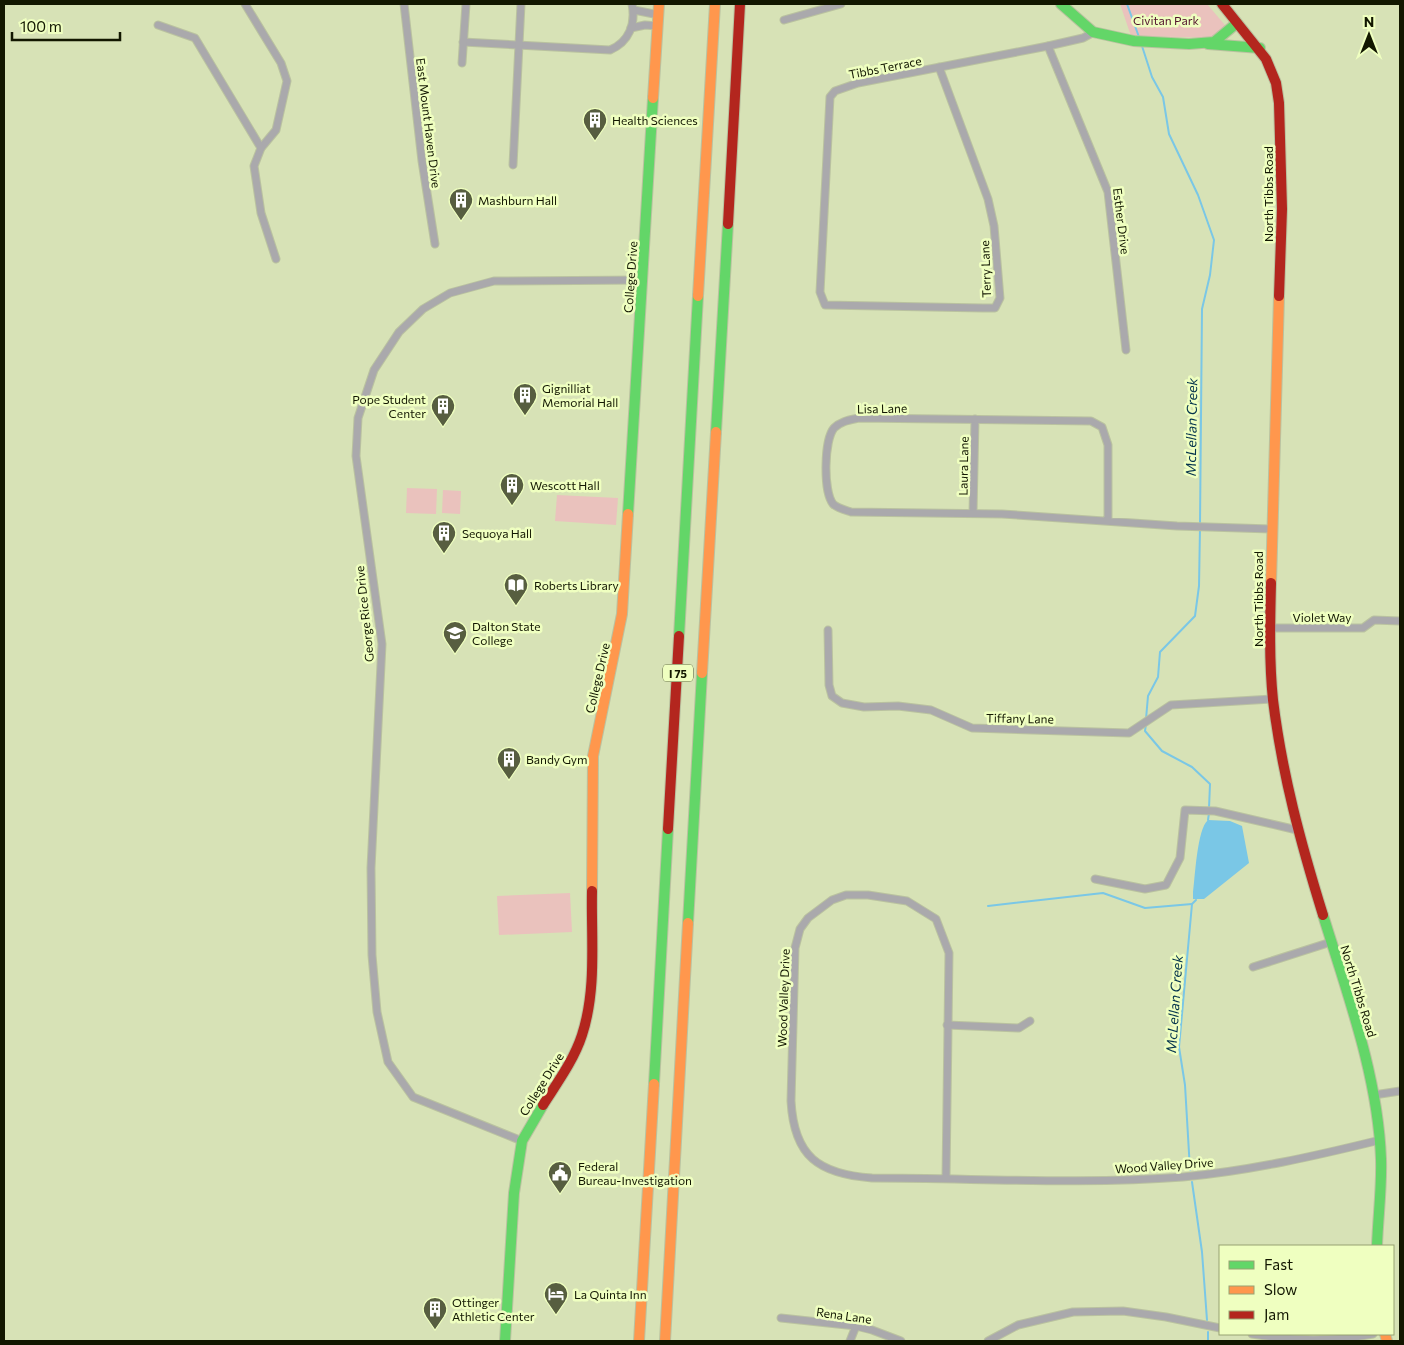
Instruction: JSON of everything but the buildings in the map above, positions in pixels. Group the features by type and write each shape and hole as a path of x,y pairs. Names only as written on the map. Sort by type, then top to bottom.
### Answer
{"main road":[{"name":"College Drive","path":"506,1341 514,1193 522,1141 574,1054 582,1036 591,999 594,756 621,622 659,4"},
{"name":"I 75","path":"639,1341 715,4"},
{"name":"I 75","path":"665,1341 740,4"},
{"path":"1061,4 1080,24 1094,32 1122,41 1260,48"},
{"name":"North Tibbs Road","path":"1222,4 1260,48 1276,83 1281,125 1282,209 1271,529 1270,628 1273,699 1279,744 1297,830 1348,992 1374,1095 1380,1140 1377,1245"},
{"path":"1205,44 1223,37 1237,23"}],"street":[{"path":"244,4 281,63 287,81 276,130 261,148 254,166 261,213 276,259"},
{"name":"East Mount Haven Drive","path":"404,4 422,161 435,244"},
{"path":"462,63 466,4"},
{"path":"513,165 521,4"},
{"path":"784,20 841,4"},
{"path":"463,42 610,50 620,46 628,37 633,7 658,15"},
{"path":"158,25 195,38 261,148"},
{"path":"631,28 645,25 658,26"},
{"name":"Tibbs Terrace","path":"825,305 820,292 830,97 835,90 858,83 1048,46 1083,38 1094,32"},
{"name":"Esther Drive","path":"1048,46 1108,192 1126,350"},
{"name":"Terry Lane","path":"825,305 994,308 1000,298 994,226 988,199 939,68"},
{"name":"George Rice Drive","path":"522,1141 413,1097 388,1062 386,1054 377,1012 371,926 371,868 382,644 357,463 358,418 374,370 399,332 423,309 450,293 465,287 494,281 643,280"},
{"name":"Lisa Lane","path":"1108,520 1108,445 1102,427 1091,421 1068,419 859,418 842,422 834,429 828,439 826,477 828,493 833,504 851,512 973,513 1108,520 1178,526 1271,529"},
{"name":"Laura Lane","path":"973,513 975,419"},
{"name":"Violet Way","path":"1270,628 1363,628 1374,620 1400,621"},
{"name":"Tiffany Lane","path":"828,630 829,685 832,696 842,703 864,707 898,706 931,710 972,728 1129,733 1171,705 1273,699"},
{"path":"1094,879 1145,889 1166,885 1180,858 1185,810 1216,811 1297,830"},
{"name":"Wood Valley Drive","path":"946,1178 949,953 936,919 907,901 868,895 846,896 832,900 808,918 800,929 795,948 790,1101 792,1126 798,1143 813,1159 830,1172 846,1176 946,1178 1114,1180 1184,1177 1256,1167 1320,1155 1380,1140"},
{"path":"1253,967 1331,942"},
{"path":"948,1025 1019,1028 1030,1021"},
{"path":"1374,1095 1400,1091"},
{"path":"988,1341 1018,1325 1073,1312 1123,1311 1166,1317 1219,1328"},
{"name":"Rena Lane","path":"781,1318 856,1326 901,1341"},
{"path":"850,1341 856,1326"},
{"path":"1258,1335 1291,1340 1324,1340 1365,1335"}],"green space":[{"name":"Civitan Park","path":"1120,4 1207,4 1230,31 1228,38 1131,36"},
{"path":"407,488 437,489 436,514 406,513"},
{"path":"443,490 461,491 460,514 442,513"},
{"path":"557,495 618,498 616,525 555,521"},
{"path":"570,893 572,932 499,935 497,896"}],"water":[{"path":"1208,820 1230,821 1242,826 1249,863 1204,899 1193,899 1199,843 1204,825"}],"waterway":[{"name":"McLellan Creek","path":"1127,4 1139,37"},
{"name":"McLellan Creek","path":"1142,46 1152,77 1163,97 1169,134 1198,195 1214,240 1210,275 1202,309 1200,524"},
{"name":"McLellan Creek","path":"1146,719 1148,696 1158,677 1160,652 1195,616 1199,586 1200,528"},
{"name":"McLellan Creek","path":"1146,724 1145,731 1162,751 1192,767 1210,784 1209,808"},
{"name":"McLellan Creek","path":"1208,820 1209,813"},
{"path":"988,906 1103,893 1145,908 1192,904"},
{"name":"McLellan Creek","path":"1190,1170 1185,1085 1179,1047 1192,904 1196,900"},
{"name":"McLellan Creek","path":"1192,1182 1202,1252 1207,1320"},
{"name":"McLellan Creek","path":"1208,1332 1208,1341"}],"traffic: fast":[{"path":"1061,4 1093,32 1134,41 1189,44 1214,42 1237,23"},
{"path":"1208,44 1260,48"},
{"path":"628,514 653,98"},
{"path":"716,432 728,224"},
{"path":"679,636 698,296"},
{"path":"688,923 702,673"},
{"path":"654,1084 668,829"},
{"path":"1323,915 1360,1035 1374,1097 1381,1159 1377,1245"},
{"path":"505,1341 514,1193 522,1141 543,1105"}],"traffic: slow":[{"path":"653,98 659,4"},
{"path":"698,296 715,4"},
{"path":"1271,583 1279,296"},
{"path":"702,673 716,432"},
{"path":"592,891 593,756 622,614 628,514"},
{"path":"665,1341 688,923"},
{"path":"639,1341 654,1084"},
{"path":"1385,1335 1387,1341"}],"traffic: jam":[{"path":"728,224 740,4"},
{"path":"1222,4 1266,59 1276,83 1279,103 1282,209 1279,296"},
{"path":"1271,583 1271,671 1277,728 1293,809 1323,915"},
{"path":"668,829 679,636"},
{"path":"543,1105 565,1071 582,1035 587,1018 592,963 592,891"}],"place":[{"name":"Health Sciences","path":"595,141"},
{"name":"Mashburn Hall","path":"461,221"},
{"name":"Gignilliat Memorial Hall","path":"525,416"},
{"name":"Pope Student Center","path":"443,427"},
{"name":"Wescott Hall","path":"512,506"},
{"name":"Sequoya Hall","path":"444,554"},
{"name":"Roberts Library","path":"516,606"},
{"name":"Dalton State College","path":"455,654"},
{"name":"Bandy Gym","path":"509,780"},
{"name":"Federal Bureau-Investigation","path":"560,1194"},
{"name":"La Quinta Inn","path":"556,1315"},
{"name":"Ottinger Athletic Center","path":"435,1330"}]}
